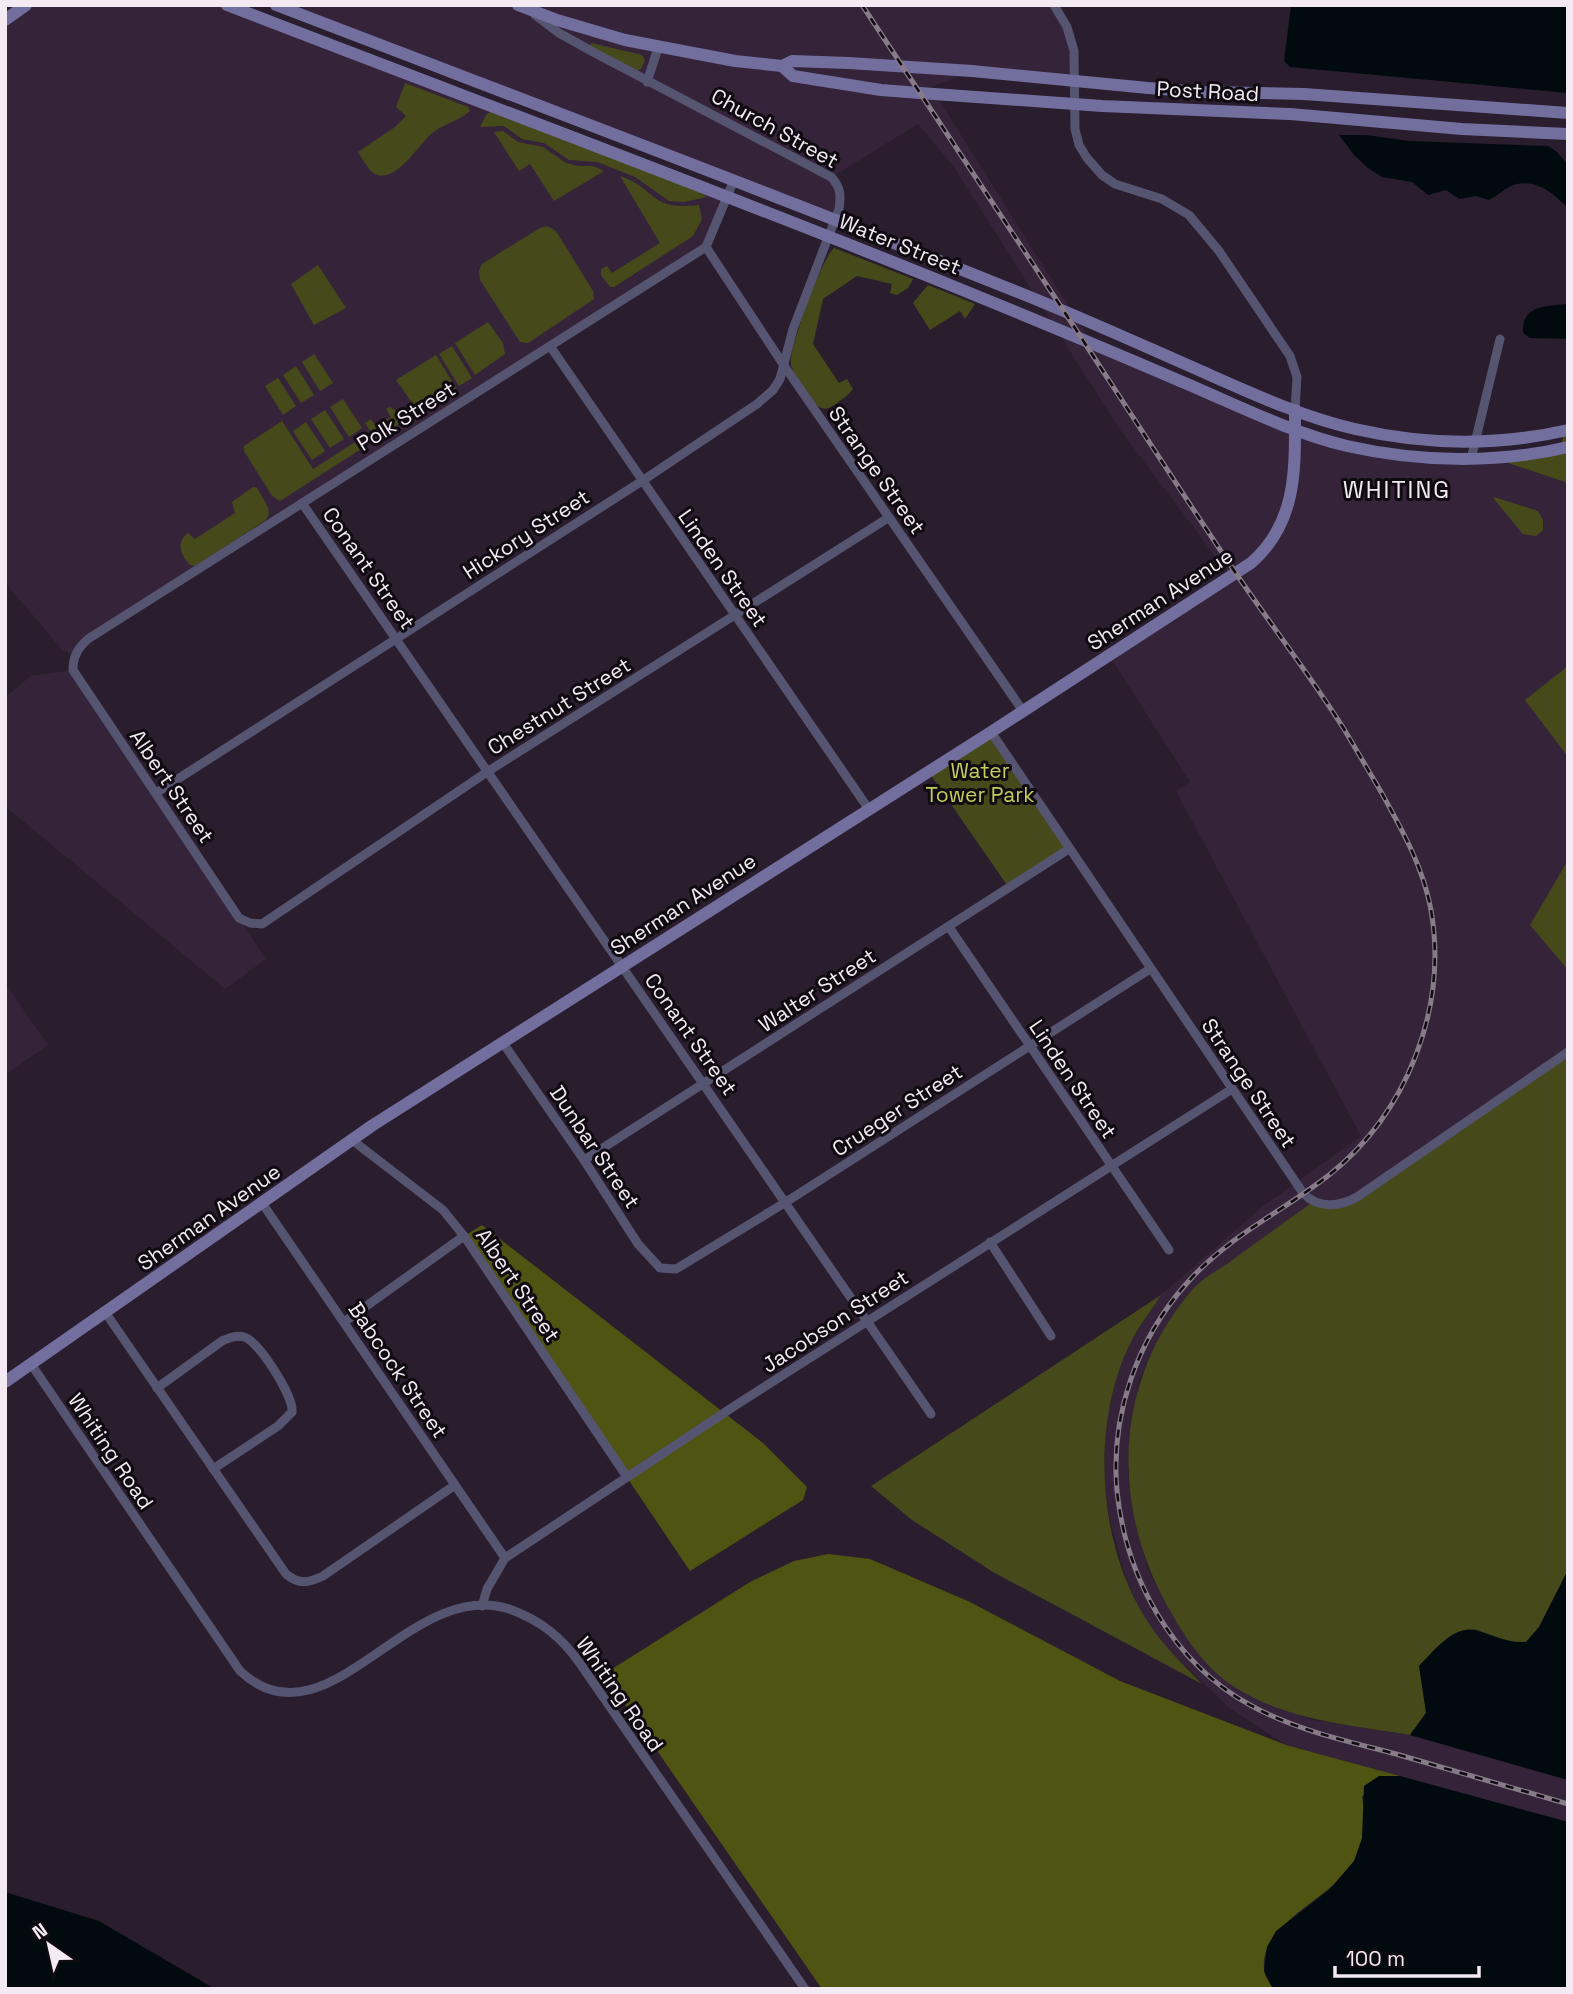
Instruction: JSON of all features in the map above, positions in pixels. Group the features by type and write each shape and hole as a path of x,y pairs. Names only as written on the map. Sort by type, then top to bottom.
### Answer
{"main road":[{"path":"5,20 26,5"},
{"name":"Water Street","path":"226,5 829,236 1082,338 1295,430 1347,446 1389,453 1471,459 1516,456 1564,448"},
{"name":"Water Street","path":"276,5 835,219 1063,310 1296,410 1351,428 1391,436 1475,442 1568,430"},
{"path":"523,8 613,37 658,48 782,66"},
{"name":"Post Road","path":"1568,113 1316,94 1204,92 972,71 792,61 782,66 793,76 920,93 1290,114 1462,129 1568,134"},
{"name":"Sherman Avenue","path":"5,1382 352,1140 1236,573 1261,554 1278,532 1287,512 1296,442 1296,410"}],"street":[{"path":"1059,7 1074,51 1077,138 1083,151 1094,167 1115,184 1162,199 1180,208 1195,221 1219,251 1294,363 1296,410"},
{"name":"Church Street","path":"523,8 559,33 647,82 831,177 840,191 840,201 829,236"},
{"path":"647,82 658,48"},
{"path":"706,247 734,180"},
{"name":"Hickory Street","path":"156,793 642,481 757,404 773,390 785,367 793,329 829,236"},
{"name":"Polk Street","path":"73,663 77,649 88,639 706,247"},
{"name":"Strange Street","path":"706,247 888,518 1023,711"},
{"path":"1471,459 1500,339"},
{"name":"Linden Street","path":"550,346 868,808"},
{"name":"Conant Street","path":"302,503 931,1414"},
{"name":"Chestnut Street","path":"250,923 262,924 487,772 888,518"},
{"name":"Albert Street","path":"73,663 79,680 239,918 250,923"},
{"name":"Strange Street","path":"990,732 1303,1193 1313,1202 1332,1205 1357,1198 1568,1052"},
{"name":"Walter Street","path":"584,1160 1069,849"},
{"name":"Linden Street","path":"949,927 1169,1250"},
{"name":"Crueger Street","path":"660,1268 676,1269 689,1263 1150,969"},
{"name":"Dunbar Street","path":"503,1043 638,1244 660,1268"},
{"name":"Jacobson Street","path":"482,1606 487,1589 505,1558 990,1242 1232,1089"},
{"name":"Albert Street","path":"352,1140 443,1210 464,1236 627,1477"},
{"name":"Babcock Street","path":"262,1203 505,1558"},
{"path":"344,1322 464,1236"},
{"path":"990,1242 1051,1336"},
{"path":"105,1312 286,1574 294,1581 303,1583 323,1576 455,1485"},
{"path":"157,1388 231,1337 248,1338 258,1348 290,1396 292,1412 278,1426 213,1469"},
{"name":"Whiting Road","path":"31,1364 248,1679 279,1693 313,1690 331,1682 428,1619 451,1611 482,1606 506,1608 549,1629 568,1647 805,1989"}],"shaded area":[{"path":"26,5 227,5 728,197 706,247 88,639 75,656 62,650 5,582 5,20"},
{"path":"276,5 1054,5 1067,27 1074,82 972,71 931,87 1091,342 1347,446 1490,457 1568,483 1568,666 1526,700 1568,757 1568,860 1530,925 1568,970 1568,1052 1167,1326 1138,1382 1128,1475 1147,1567 1184,1634 1209,1665 1307,1719 1410,1735 1568,1780 1568,1822 1286,1745 1228,1707 1164,1645 1144,1618 1127,1583 1109,1516 1105,1484 1105,1444 1107,1414 1118,1373 1132,1339 1161,1295 1262,1207 1361,1136 1176,791 1190,782 1109,655 1230,576 1118,427 954,167 918,124 832,177 837,183 835,219"},
{"path":"1291,5 1568,5 1568,93 1290,67 1284,61"},
{"path":"1339,135 1366,135 1409,141 1548,146 1568,165 1568,208 1543,188 1521,183 1489,200 1476,196 1459,199 1446,190 1428,195 1412,182 1382,177 1368,168"},
{"path":"1568,304 1568,339 1530,338 1523,333 1523,324 1531,312 1544,307"},
{"path":"73,670 266,959 225,989 5,806 5,697 31,676"},
{"path":"5,983 48,1045 5,1075"},
{"path":"482,1225 763,1443 807,1487 803,1500 690,1571 464,1236"},
{"path":"828,1554 870,1559 970,1602 1120,1681 1286,1745 1400,1776 1379,1776 1362,1797 1364,1830 1354,1861 1344,1875 1273,1937 1266,1952 1264,1969 1273,1989 822,1989 604,1674 750,1582 794,1561"},
{"path":"1568,1570 1568,1780 1410,1735 1426,1713 1419,1666 1431,1653 1453,1635 1469,1630 1526,1642 1539,1627"},
{"path":"1379,1776 1400,1776 1568,1822 1568,1989 1273,1989 1264,1971 1267,1947 1276,1931 1329,1890 1354,1861 1362,1838 1364,1786"},
{"path":"5,1892 99,1921 215,1989 5,1989"}],"green space":[{"path":"591,43 642,55 645,60 637,71 590,46"},
{"path":"405,83 468,107 470,111 431,134 399,168 383,176 375,174 358,152 395,127 406,116 396,107"},
{"path":"490,112 707,197 684,202 669,201 635,177 605,165 569,160 544,143 522,139 504,126 480,127"},
{"path":"503,131 518,142 543,147 566,163 593,166 604,171 554,201 530,164 519,171 494,132"},
{"path":"620,176 670,205 699,205 702,219 693,236 610,287 601,275 601,269 607,266 612,273 660,243"},
{"path":"547,226 556,231 593,291 594,299 528,343 520,342 480,280 479,271 482,264"},
{"path":"834,248 913,279 908,288 897,295 890,293 892,284 857,276 823,299 813,344 839,383 847,379 853,389 837,403 824,408 814,402 799,382 791,365 791,356 814,285"},
{"path":"318,265 346,308 314,325 291,284"},
{"path":"928,285 975,304 965,319 960,311 930,330 913,303"},
{"path":"488,322 503,343 505,354 475,375 455,343"},
{"path":"452,346 472,378 459,386 439,354"},
{"path":"314,354 333,383 320,391 302,362"},
{"path":"436,355 456,388 428,406 416,408 396,380"},
{"path":"296,366 314,395 301,403 283,375"},
{"path":"278,378 296,406 283,415 265,386"},
{"path":"343,399 362,428 349,437 330,407"},
{"path":"390,407 400,414 401,421 397,426 280,501 272,496 244,451 244,446 282,421 313,469 371,432 365,423 371,419 376,426 391,417 386,409"},
{"path":"325,410 344,439 330,448 311,419"},
{"path":"1568,416 1568,483 1490,457 1560,449"},
{"path":"306,422 325,451 312,460 293,431"},
{"path":"253,487 257,488 268,507 266,520 195,566 190,565 181,549 184,537 188,533 195,539 235,513 232,502"},
{"path":"1494,497 1538,511 1543,520 1543,530 1536,536 1523,534"},
{"path":"1568,666 1568,757 1525,700"},
{"name":"Water Tower Park","path":"991,732 1069,849 1009,888 928,771"},
{"path":"1568,860 1568,970 1530,925"},
{"path":"1568,1052 1568,1570 1539,1627 1526,1642 1509,1643 1475,1629 1426,1713 1410,1735 1319,1720 1254,1698 1224,1679 1206,1663 1191,1644 1152,1574 1138,1532 1130,1490 1129,1447 1134,1405 1147,1364 1166,1325 1193,1289 1205,1279 1313,1202 1340,1204"},
{"path":"1161,1295 1132,1340 1119,1372 1110,1407 1105,1444 1109,1519 1117,1555 1130,1589 1146,1619 1158,1637 1202,1684 993,1572 912,1520 871,1486"}],"railway":[{"path":"862,5 1212,537 1344,729 1410,848 1423,878 1431,910 1435,947 1427,1021 1416,1056 1400,1090 1380,1121 1356,1150 1329,1175 1237,1238 1203,1267 1169,1305 1141,1354 1123,1407 1116,1463 1122,1523 1142,1586 1176,1641 1198,1666 1222,1687 1267,1714 1321,1734 1568,1804"}],"district":[{"name":"WHITING","path":"1397,489"}]}
